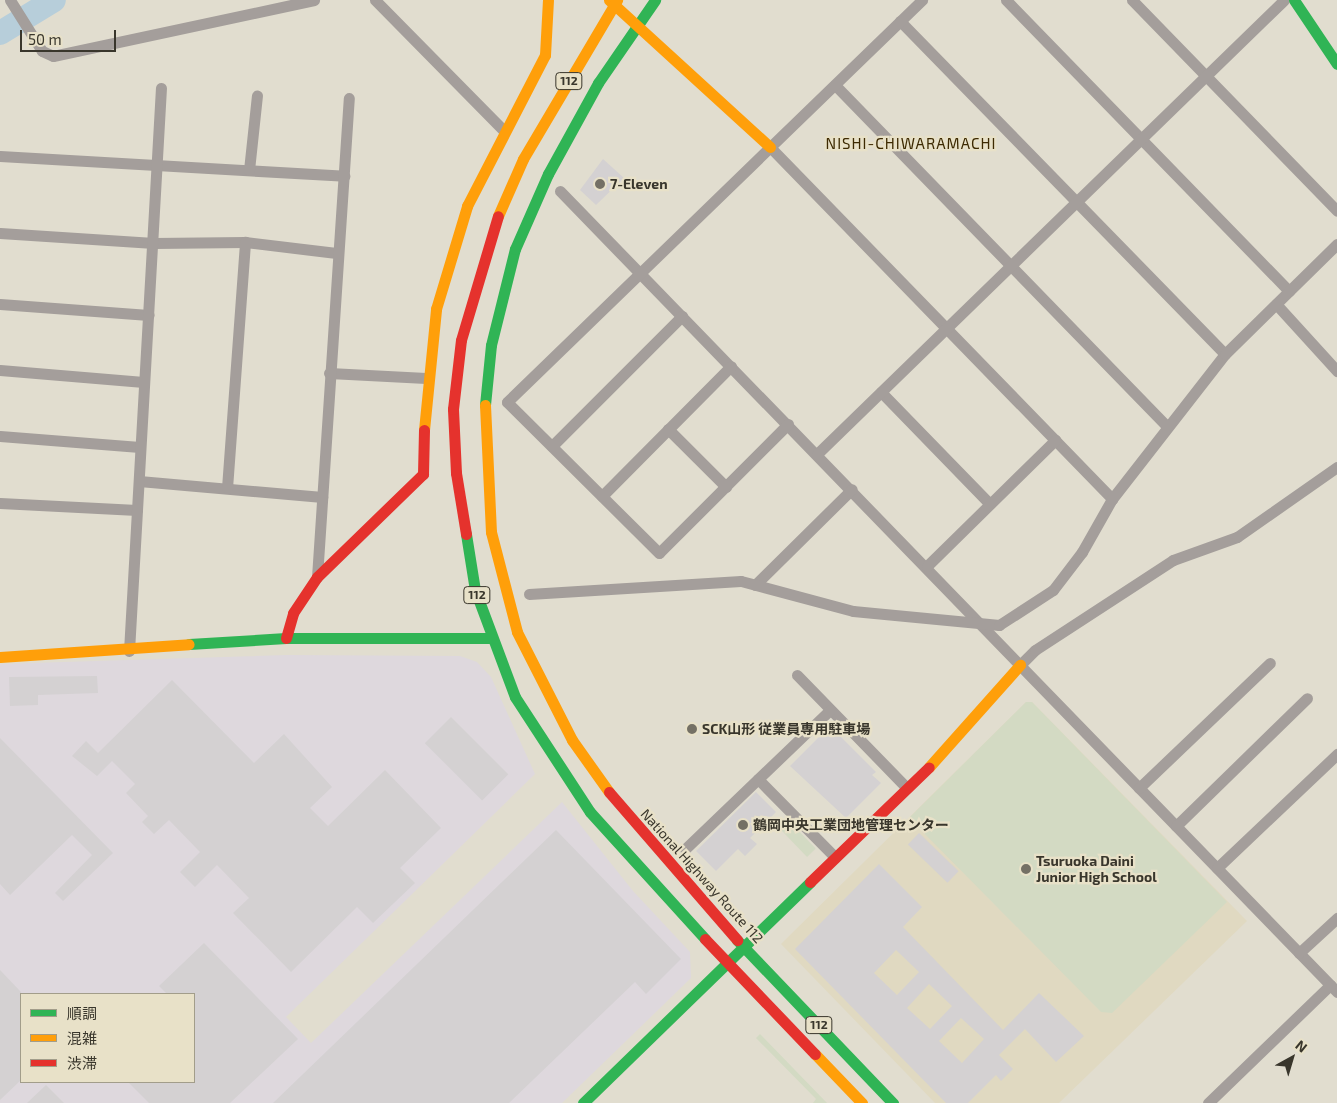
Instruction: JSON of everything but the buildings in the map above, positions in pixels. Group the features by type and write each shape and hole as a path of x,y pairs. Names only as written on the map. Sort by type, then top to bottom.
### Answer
{"main road":[{"path":"286,638 293,613 317,577 423,474 426,378 436,309 448,264 468,206 503,130 546,55 548,0"},
{"name":"National Highway Route 112","path":"655,0 639,23 548,174 515,249 491,345 484,412 491,532 517,632 572,740 652,846 893,1103"},
{"path":"1294,0 1337,64"},
{"path":"613,1 639,23 770,148"},
{"name":"112","path":"613,1 523,159 487,241 461,340 454,409 456,473 475,590 491,638 515,697 590,812 727,962 862,1103"},
{"path":"0,657 129,652 286,638 491,638"},
{"path":"583,1103 962,733 1020,665"}],"street":[{"path":"12,4 34,39 48,53 65,55 314,0"},
{"path":"376,0 503,130"},
{"path":"788,424 660,553 507,402 922,0"},
{"path":"1006,0 1289,291"},
{"path":"1132,0 1337,211"},
{"path":"817,454 1284,0"},
{"path":"900,21 1225,354"},
{"path":"835,85 1167,426"},
{"path":"129,652 140,447 154,243 156,165 161,88"},
{"path":"249,170 257,95"},
{"path":"317,577 336,253 344,176 349,98"},
{"path":"770,148 1112,499"},
{"path":"0,156 344,176"},
{"path":"560,191 985,625 1020,665 1334,988 1208,1103"},
{"path":"0,233 154,243 246,242 336,253"},
{"path":"227,488 246,242"},
{"path":"529,594 741,581 853,611 999,625 1052,590 1082,552 1112,499 1225,354 1337,244"},
{"path":"0,304 149,315"},
{"path":"1276,304 1337,371"},
{"path":"552,446 682,316"},
{"path":"602,496 731,366"},
{"path":"0,370 144,382"},
{"path":"329,373 426,378"},
{"path":"881,392 990,504"},
{"path":"668,430 726,487"},
{"path":"0,436 140,447"},
{"path":"927,566 1055,440"},
{"path":"1020,665 1035,650 1173,560 1237,537 1337,467"},
{"path":"139,481 322,497"},
{"path":"756,585 852,489"},
{"path":"0,503 137,510"},
{"path":"1139,788 1270,663"},
{"path":"797,676 906,787"},
{"path":"1176,826 1307,698"},
{"path":"685,849 830,710"},
{"path":"1217,868 1337,754"},
{"path":"758,779 835,857"},
{"path":"1299,953 1337,918"}],"shaded area":[{"path":"287,655 460,656 477,662 491,677 535,774 286,1017 311,1043 562,802 633,891 690,952 691,978 562,1103 0,1103 0,664"},
{"name":"Tsuruoka Daini Junior High School","path":"1026,702 1032,702 1247,921 1059,1103 935,1103 781,944"}],"green space":[{"path":"1026,702 1032,702 1227,902 1112,1013 1101,1012 909,818"},
{"path":"790,822 816,849 807,857 781,830"},
{"path":"760,1034 827,1103 813,1103 816,1099 756,1038"}],"waterway":[{"path":"0,33 54,0"}],"traffic: fast":[{"path":"485,405 491,345 515,249 548,174 598,83 655,0"},
{"path":"1294,0 1337,64"},
{"path":"466,534 475,590 515,697 590,812 705,939"},
{"path":"189,644 286,638 491,638"},
{"path":"583,1103 810,882"},
{"path":"737,940 893,1103"}],"traffic: slow":[{"path":"424,430 436,309 467,206 545,55 548,0"},
{"path":"609,0 770,147"},
{"path":"498,216 523,159 617,0"},
{"path":"485,405 491,532 517,632 572,740 609,792"},
{"path":"0,657 189,644"},
{"path":"929,767 1020,665"},
{"path":"815,1054 862,1103"}],"traffic: jam":[{"path":"466,534 456,473 453,409 461,340 498,216"},
{"path":"286,638 293,613 317,577 423,474 424,430"},
{"path":"810,882 929,767"},
{"path":"609,792 737,940"},
{"path":"705,939 815,1054"}],"place":[{"name":"7-Eleven","path":"600,184"},
{"name":"SCK山形 従業員専用駐車場","path":"692,729"},
{"name":"鶴岡中央工業団地管理センター","path":"743,825"},
{"name":"Tsuruoka Daini Junior High School","path":"1026,869"}],"district":[{"name":"NISHI-CHIWARAMACHI","path":"911,144"}]}
